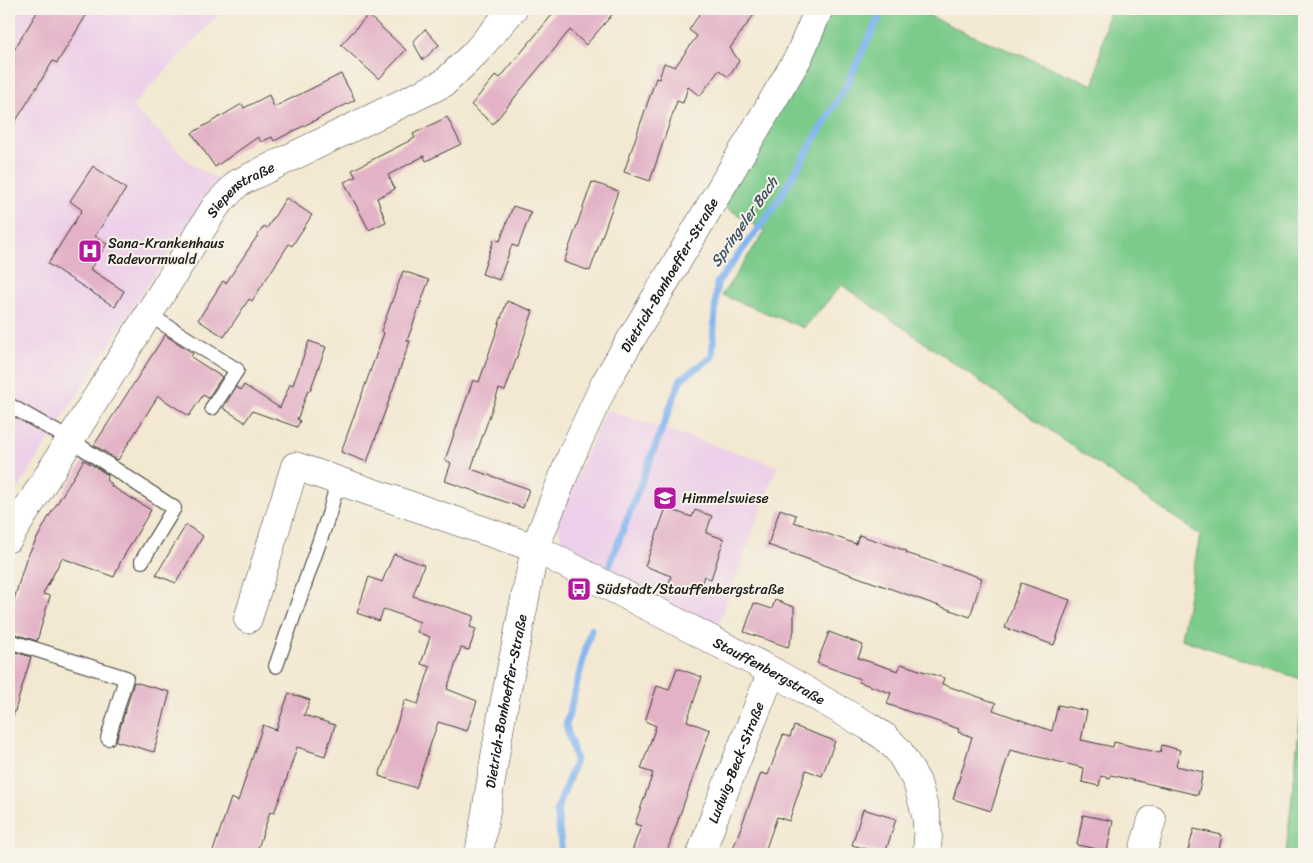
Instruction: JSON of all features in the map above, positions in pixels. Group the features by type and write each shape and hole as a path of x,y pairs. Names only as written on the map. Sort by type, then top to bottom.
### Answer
{"street":[{"name":"Siepenstraße","path":"9,538 216,206 238,183 444,83 475,53 513,9"},
{"name":"Dietrich-Bonhoeffer-Straße","path":"479,854 501,720 535,548 573,452 605,383 798,58 819,9"},
{"path":"248,619 295,466 535,548"},
{"name":"Stauffenbergstraße","path":"535,548 772,671 885,737 899,751 917,782 924,800 928,834 927,854"},
{"name":"Ludwig-Beck-Straße","path":"701,854 772,671"},
{"path":"1142,854 1152,820"}],"lane":[{"path":"148,314 237,370 212,408"},
{"path":"9,405 69,440 174,508 142,561"},
{"path":"276,666 329,514 338,481"},
{"path":"9,641 126,678 108,738"}],"shaded area":[{"name":"Sana-Krankenhaus Radevormwald","path":"9,9 214,9 220,13 132,106 194,166 218,180 123,322 9,503"},
{"name":"Himmelswiese","path":"606,410 777,466 717,628 562,547 558,519"}],"green space":[{"path":"850,9 915,9 964,32 1094,85 1109,9 1304,9 1304,680 1181,639 1200,535 842,285 804,328 722,295 765,231 720,204 824,13"},
{"path":"1304,683 1304,854 1286,854 1287,843"}],"building":[{"path":"39,9 90,9 57,63 53,61 9,132 9,58"},
{"path":"557,9 617,9 586,45 570,30 493,124 471,105 496,75 500,78"},
{"path":"703,9 758,9 730,48 739,61 728,77 719,70 700,96 688,87 683,103 677,101 650,181 624,172 656,78 659,79 664,63 675,67 697,36 689,30"},
{"path":"368,15 406,50 379,79 341,45"},
{"path":"425,29 439,45 423,60 413,42"},
{"path":"341,74 355,100 274,141 272,137 261,142 258,137 215,167 192,133 242,104 244,108 269,95 274,107"},
{"path":"447,117 461,144 426,161 424,156 388,175 395,189 377,198 386,222 369,230 344,182 356,177 352,170 415,138 413,134"},
{"path":"93,166 126,189 95,236 107,244 90,269 124,291 115,307 48,264 82,210 70,201"},
{"path":"592,182 618,191 590,271 564,262"},
{"path":"286,198 312,215 292,246 289,244 252,301 249,299 224,337 198,320 223,281 226,283 264,226 267,228"},
{"path":"513,206 531,212 518,247 512,245 499,280 482,274 494,239 500,241"},
{"path":"403,271 429,280 407,341 410,341 367,462 341,452 384,333 381,331"},
{"path":"507,301 533,311 505,391 499,389 471,469 529,489 523,508 445,481 451,463 445,460 473,380 479,382"},
{"path":"165,335 193,353 191,357 222,377 208,398 203,395 189,416 158,396 118,460 94,445"},
{"path":"309,341 326,347 310,391 308,390 297,419 300,421 297,427 252,411 245,422 223,408 236,387 241,390 244,385 280,408 290,384 293,385"},
{"path":"84,460 108,475 106,480 112,484 111,486 151,510 121,561 114,577 62,558 43,594 50,596 37,641 9,632 9,617 26,559 48,518"},
{"path":"666,508 692,517 695,510 712,516 706,533 724,539 711,579 704,576 698,593 669,583 671,576 645,566"},
{"path":"780,509 796,515 794,522 856,544 859,535 982,578 970,617 768,545"},
{"path":"186,525 203,536 176,583 156,575"},
{"path":"394,554 424,565 413,596 474,616 470,627 476,629 469,650 461,648 447,689 477,701 467,731 438,722 416,788 379,776 405,700 418,704 430,667 421,664 430,637 417,632 420,622 384,609 379,621 357,613 369,577 382,582"},
{"path":"1021,583 1070,600 1054,645 1005,628"},
{"path":"775,600 794,607 794,631 788,647 744,632 754,603 772,609"},
{"path":"829,632 863,645 858,658 898,671 901,664 944,678 942,684 996,703 993,710 1052,731 1058,705 1087,711 1081,740 1113,747 1114,742 1160,753 1162,745 1180,750 1176,766 1203,772 1198,795 1111,775 1110,778 1101,776 1099,786 1082,782 1084,768 1010,750 991,811 953,799 972,737 958,732 959,729 887,704 891,693 859,682 860,679 817,663"},
{"path":"9,650 31,657 13,717 9,716"},
{"path":"677,668 702,677 687,721 710,730 666,854 631,854 641,826 635,824 653,773 641,769 656,726 645,721 657,686 669,690"},
{"path":"134,682 170,692 154,752 116,741"},
{"path":"289,693 310,700 304,715 335,725 325,756 297,747 274,813 270,812 256,854 212,854 231,798 238,801 263,725 276,730"},
{"path":"794,726 835,741 822,776 806,770 789,821 777,817 764,854 731,854 761,773 768,775 783,735 790,737"},
{"path":"863,809 896,819 885,854 852,845"},
{"path":"1083,815 1113,821 1107,851 1077,845"},
{"path":"1194,829 1222,835 1218,854 1187,854"}],"waterway":[{"name":"Springeler Bach","path":"610,564 681,379 712,357 717,283 773,209 845,88 883,9"},
{"name":"Springeler Bach","path":"562,854 557,810 576,760 566,725 591,629"}],"place":[{"name":"Sana-Krankenhaus Radevormwald","path":"90,251"},
{"name":"Himmelswiese","path":"665,498"},
{"name":"Südstadt/Stauffenbergstraße","path":"579,589"}]}
